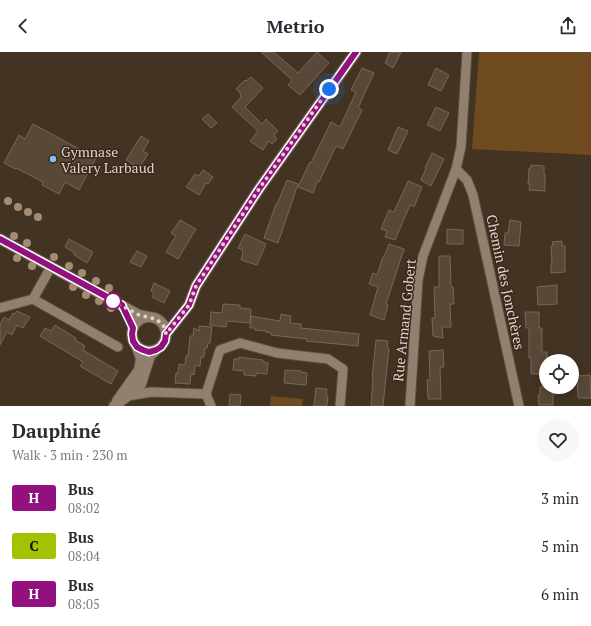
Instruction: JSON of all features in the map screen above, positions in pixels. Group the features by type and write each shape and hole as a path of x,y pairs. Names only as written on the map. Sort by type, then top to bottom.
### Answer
{"main road":[{"path":"166,334 189,305 196,286 259,189 356,52"},
{"path":"0,239 139,315 156,319 165,328 165,341 161,347 150,356 141,384 114,406"},
{"path":"122,305 133,328"},
{"path":"114,406 139,370 141,359 137,347 133,341 133,328 137,322 149,318"},
{"path":"137,347 149,352 156,350"}],"street":[{"name":"Rue Armand Gobert","path":"410,406 418,280 423,256 456,169 461,147 467,52"},
{"name":"Chemin des Jonchères","path":"456,169 467,180 473,194 519,406"},
{"path":"33,299 51,267"},
{"path":"0,308 33,299 118,348"},
{"path":"211,406 206,394 220,350 240,343 277,353 328,359 343,369 340,406"},
{"path":"141,384 150,392"},
{"path":"128,396 150,392 206,394"}],"shaded area":[{"path":"479,52 591,52 591,155 472,149"},
{"path":"271,396 303,399 302,406 270,406"}],"building":[{"path":"261,52 274,52 298,73 317,52 329,63 300,95 288,85 292,80"},
{"path":"390,52 401,52 393,68 385,63"},
{"path":"362,68 374,73 358,108 362,110 343,149 336,146 319,182 317,182 313,193 298,187 331,122 340,127 356,92 351,90"},
{"path":"436,68 449,75 441,91 428,85"},
{"path":"251,77 263,88 245,107 262,124 266,119 278,131 274,135 277,139 272,144 269,141 263,150 250,141 258,131 232,107 241,97 241,94 236,89 245,80 246,81"},
{"path":"436,107 449,113 440,131 427,125"},
{"path":"208,114 217,123 211,128 202,119"},
{"name":"Gymnase Valery Larbaud","path":"33,124 96,158 79,190 65,182 59,194 42,185 43,182 4,163 19,135 25,139"},
{"path":"398,127 408,131 397,154 388,150"},
{"path":"141,136 149,141 143,151 148,154 139,168 126,160"},
{"path":"432,153 444,159 431,186 421,180"},
{"path":"531,165 544,166 545,191 529,190 529,168 531,168"},
{"path":"203,170 213,177 208,184 206,183 199,195 186,187 195,174 199,176"},
{"path":"287,180 298,184 278,243 264,238 276,204"},
{"path":"408,181 422,187 414,207 410,205 395,240 385,237 387,231 381,229 389,210 394,212"},
{"path":"180,220 196,229 178,259 166,252 176,236 171,233"},
{"path":"510,220 521,222 519,246 504,245 505,233 508,233"},
{"path":"447,229 463,230 463,244 447,244"},
{"path":"245,234 266,244 257,265 241,260 243,250 238,248"},
{"path":"69,239 93,252 87,263 65,247"},
{"path":"562,241 562,246 565,246 565,272 551,273 552,242"},
{"path":"389,244 404,249 386,304 388,305 384,320 370,315 378,287 369,284 373,273 377,275"},
{"path":"137,251 147,256 141,267 130,262"},
{"path":"439,256 450,256 451,287 453,287 454,304 450,304 451,327 442,327 443,338 433,336 432,318 435,318 434,287 439,287"},
{"path":"154,283 170,291 164,303 152,297 154,293 151,291"},
{"path":"557,285 557,304 538,305 537,287"},
{"path":"223,304 240,305 240,308 251,309 250,323 227,321 226,327 210,325 211,312 222,313"},
{"path":"17,311 30,317 23,328 17,325 12,335 7,332 0,345 0,324 4,317 9,320 13,313 15,314"},
{"path":"525,312 539,312 539,328 542,328 542,352 547,352 547,354 539,354 539,374 531,374 531,358 529,358 529,328 526,328"},
{"path":"281,314 291,316 290,323 301,324 301,328 359,334 358,346 306,341 307,339 271,335 271,333 266,332 267,331 250,328 251,316 280,321"},
{"path":"55,325 76,338 75,340 85,346 83,350 118,371 111,384 80,366 83,362 40,336 45,328 51,331"},
{"path":"199,326 212,327 210,343 208,343 207,348 205,348 204,357 201,357 200,366 195,366 194,375 191,374 190,384 175,383 179,364 185,365 186,356 188,356 190,336 193,336 194,328 199,331"},
{"path":"376,340 388,341 387,347 389,348 383,406 371,406"},
{"path":"443,350 444,367 440,367 441,399 428,399 427,380 430,380 429,351"},
{"path":"239,357 263,360 263,362 268,363 267,374 256,373 256,376 244,375 244,371 233,370 234,359 239,359"},
{"path":"285,370 307,373 306,385 284,383"},
{"path":"590,375 591,398 578,398 579,376"},
{"path":"316,388 327,389 326,396 328,396 326,406 314,406"},
{"path":"230,394 241,395 240,406 229,406"},
{"path":"553,394 553,405 539,405 538,395"}],"bus line":[{"name":"H","path":"0,239 122,305 133,328 133,341 137,347 149,352 156,350 161,347 165,341 166,334 189,305 196,286 259,189 356,52"}],"place":[{"name":"Gymnase Valery Larbaud","path":"53,159"}],"route":[{"path":"113,301 139,315 156,319 165,328 166,334 189,305 196,286 259,189 329,89"}]}
